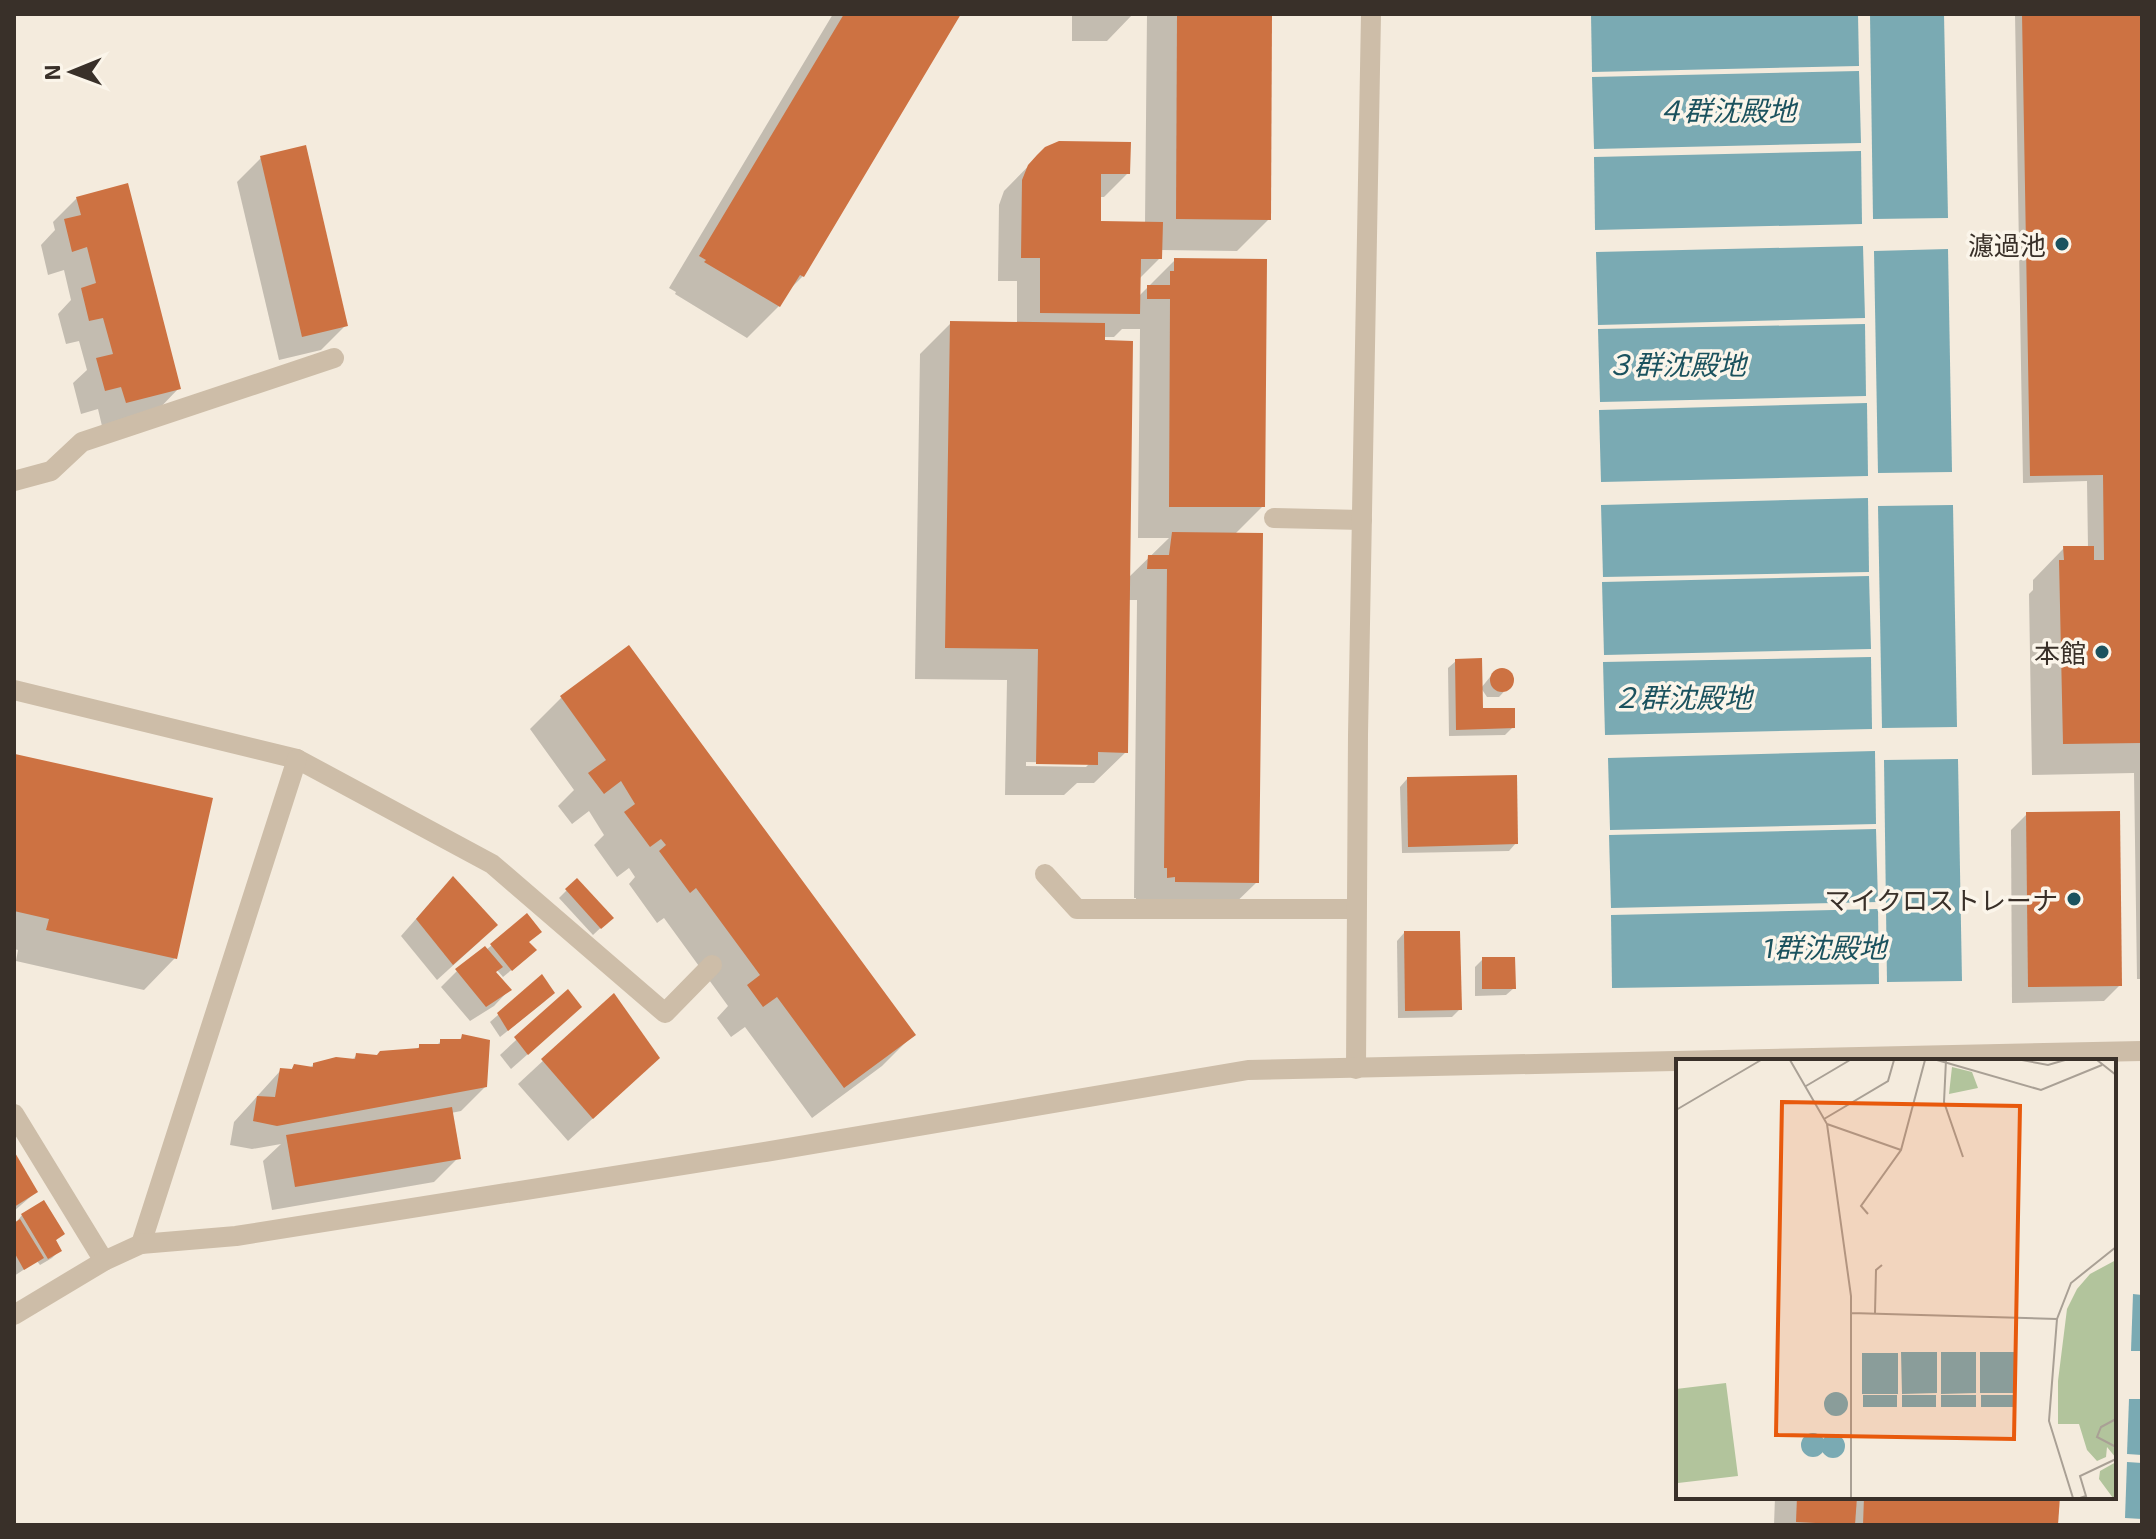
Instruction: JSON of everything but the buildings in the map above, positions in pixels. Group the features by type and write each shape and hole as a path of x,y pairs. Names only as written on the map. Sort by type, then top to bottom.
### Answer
{"street":[{"path":"1356,1069 1371,14"},
{"path":"14,481 51,471 82,442 334,358"},
{"path":"1274,518 1362,520"},
{"path":"14,690 297,759 492,864 665,1013 712,965"},
{"path":"141,1244 297,759"},
{"path":"1045,874 1077,909 1356,909"},
{"path":"1757,1059 2142,1051"},
{"path":"14,1315 104,1261 141,1244 267,1231 1248,1070 1676,1061"},
{"path":"14,1114 104,1261"}],"water":[{"name":"４群沈殿地","path":"1591,14 1858,14 1859,66 1592,72"},
{"path":"1870,14 1944,14 1948,218 1873,219"},
{"name":"４群沈殿地","path":"1859,71 1861,143 1594,149 1592,77"},
{"name":"４群沈殿地","path":"1861,151 1862,224 1595,230 1594,157"},
{"name":"３群沈殿地","path":"1863,246 1865,318 1598,325 1596,252"},
{"path":"1948,249 1952,472 1878,473 1874,251"},
{"name":"３群沈殿地","path":"1865,324 1866,396 1600,402 1598,329"},
{"name":"３群沈殿地","path":"1867,403 1868,476 1601,482 1599,410"},
{"path":"1868,498 1869,572 1603,577 1601,505"},
{"path":"1953,505 1957,727 1882,728 1878,506"},
{"name":"２群沈殿地","path":"1869,576 1871,649 1604,655 1602,582"},
{"name":"２群沈殿地","path":"1871,657 1872,729 1605,735 1603,662"},
{"path":"1875,751 1876,824 1610,830 1608,758"},
{"path":"1958,759 1962,981 1887,982 1884,760"},
{"name":"1群沈殿地","path":"1876,829 1878,902 1611,908 1609,835"},
{"name":"1群沈殿地","path":"1878,909 1879,984 1612,988 1611,915"},
{"path":"2133,1294 2142,1295 2142,1351 2131,1351"},
{"path":"2129,1399 2142,1399 2142,1455 2127,1454"},
{"path":"2127,1462 2142,1463 2142,1519 2125,1518"}],"place":[{"name":"濾過池","path":"2062,244"},
{"name":"本館","path":"2102,652"},
{"name":"マイクロストレーナ","path":"2074,899"}]}
